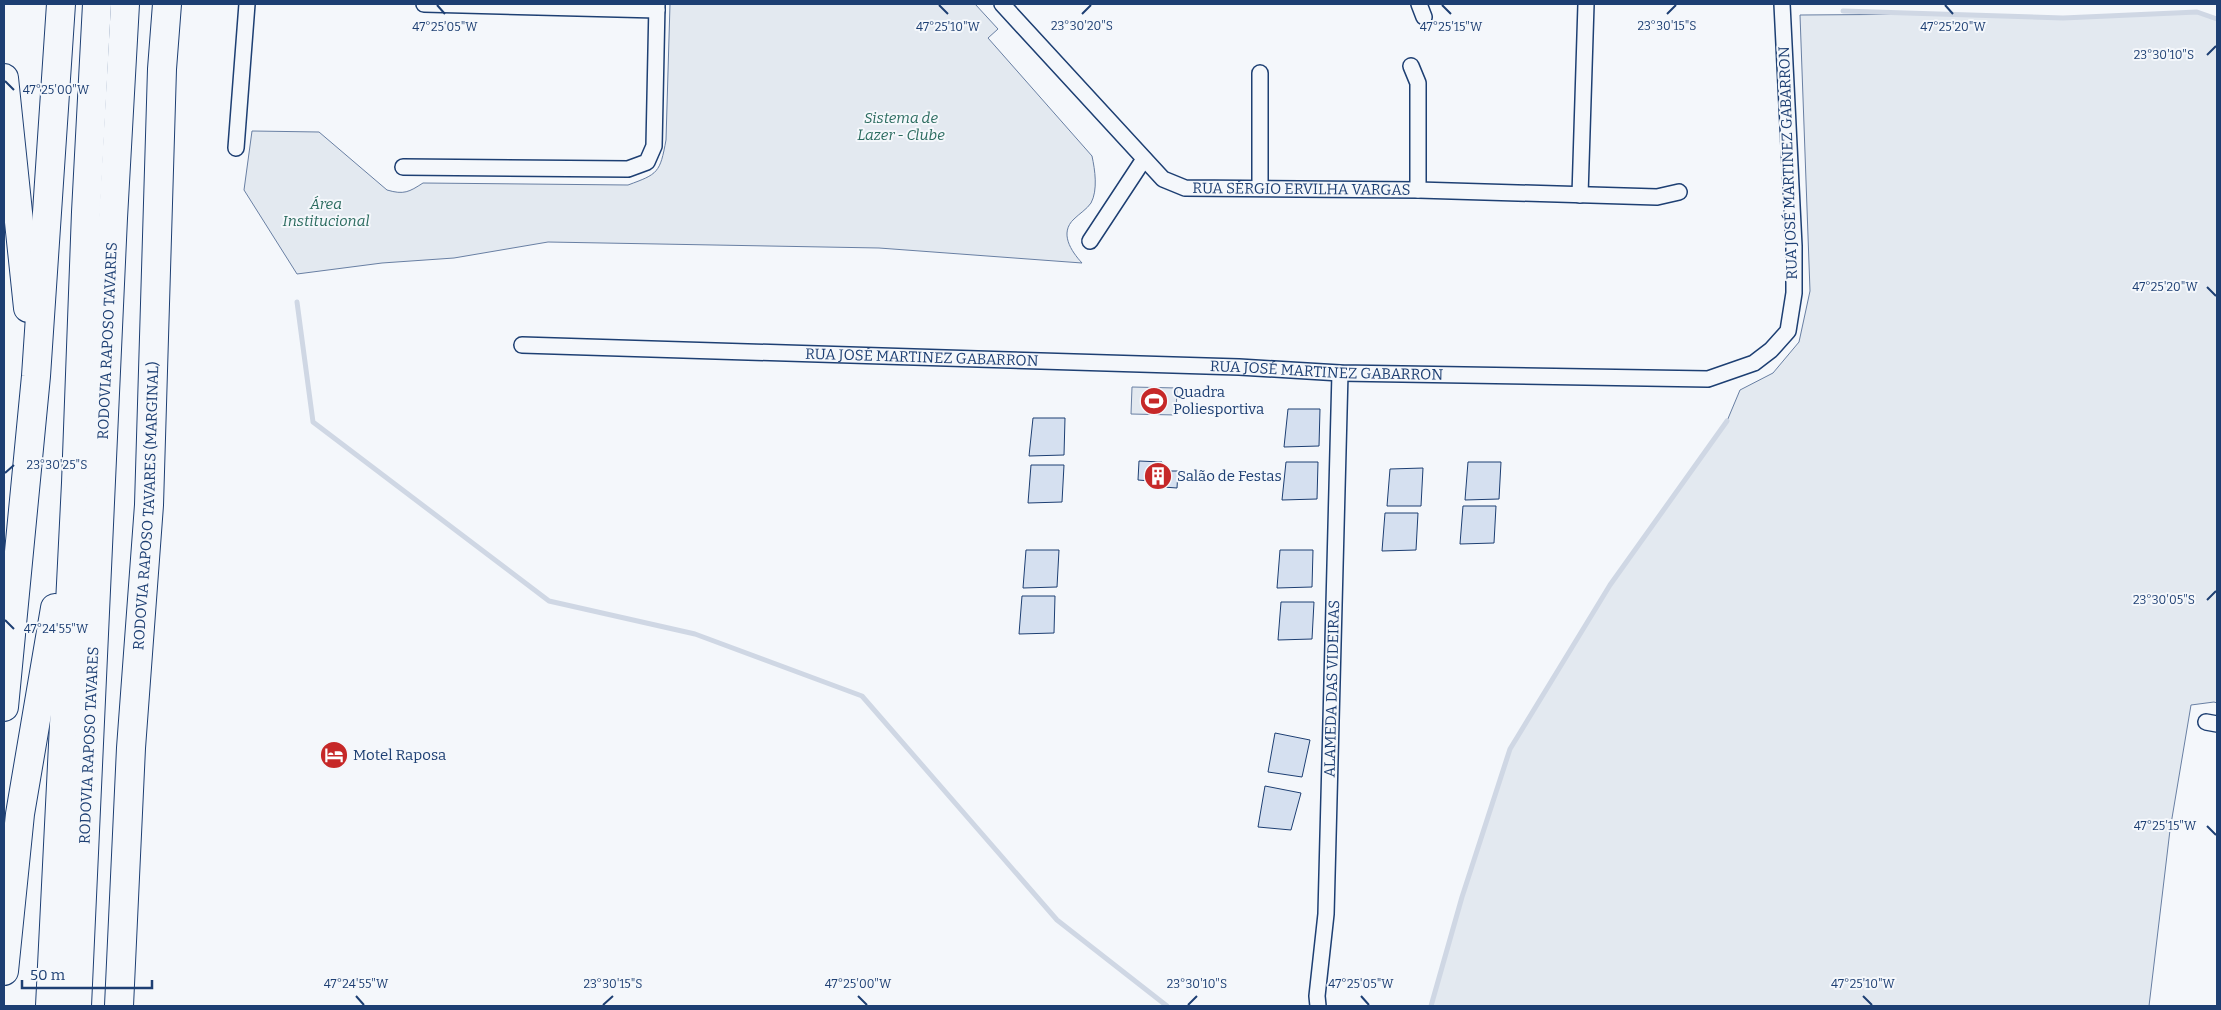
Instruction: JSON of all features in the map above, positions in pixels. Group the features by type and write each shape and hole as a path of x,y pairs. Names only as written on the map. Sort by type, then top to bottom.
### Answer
{"highway":[{"path":"4,707 36,376 61,4"},
{"name":"RODOVIA RAPOSO TAVARES","path":"50,1006 97,4"},
{"name":"RODOVIA RAPOSO TAVARES","path":"76,1006 113,218 125,4"},
{"name":"RODOVIA RAPOSO TAVARES (MARGINAL)","path":"119,1006 131,748 149,504 162,79 167,4"},
{"path":"4,78 8,135 36,376"},
{"path":"4,971 20,814 76,483"}],"street":[{"path":"236,148 247,4"},
{"path":"403,167 628,169 647,162 654,146 657,7 424,4"},
{"name":"RUA SÉRGIO ERVILHA VARGAS","path":"1002,4 1163,179 1185,188 1418,190 1658,197 1679,192"},
{"path":"1580,195 1586,4"},
{"name":"RUA JOSÉ MARTINEZ GABARRON","path":"522,345 1230,367 1340,373 1708,378 1754,363 1771,350 1788,331 1794,294 1794,246 1782,4"},
{"path":"1411,66 1418,82 1418,190"},
{"path":"1260,74 1260,188"},
{"path":"1090,240 1144,159"},
{"name":"ALAMEDA DAS VIDEIRAS","path":"1318,1006 1317,996 1326,914 1340,373"}],"green space":[{"name":"Sistema de Lazer - Clube","path":"670,4 975,4 998,29 988,38 1092,156 1095,180 1093,198 1091,203 1074,219 1067,230 1068,242 1082,263 879,248 548,242 454,258 382,263 297,274 244,190 252,131 319,132 387,190 398,192 410,190 423,183 628,185 646,178 652,175 659,166 666,140"},
{"path":"2197,12 2217,19 2217,703 2191,705 2170,830 2149,1006 1431,1006 1462,897 1510,749 1610,585 1727,421 1740,390 1773,373 1799,342 1810,291 1800,15 1946,14 2063,18"},
{"name":"Quadra Poliesportiva","path":"1132,387 1177,388 1176,415 1131,414"}],"building":[{"path":"1288,409 1320,409 1319,446 1284,447"},
{"path":"1033,418 1065,418 1064,455 1029,456"},
{"name":"Salão de Festas","path":"1139,461 1162,462 1161,471 1178,471 1177,488 1163,487 1163,482 1138,480"},
{"path":"1286,462 1318,462 1317,499 1282,500"},
{"path":"1468,462 1501,462 1499,499 1465,500"},
{"path":"1031,465 1064,465 1062,502 1028,503"},
{"path":"1423,468 1421,506 1387,506 1390,469"},
{"path":"1463,506 1496,506 1494,543 1460,544"},
{"path":"1385,513 1418,513 1416,550 1382,551"},
{"path":"1026,550 1059,550 1057,587 1023,588"},
{"path":"1280,550 1313,550 1312,587 1277,588"},
{"path":"1022,596 1055,596 1054,633 1019,634"},
{"path":"1281,602 1314,602 1312,639 1278,640"},
{"path":"1275,733 1310,740 1302,777 1268,772"},
{"path":"1265,786 1301,793 1291,830 1258,827"}],"waterway":[{"path":"1843,11 2063,18 2197,12 2217,19"},
{"path":"297,302 313,422 549,601 695,634 862,696 1057,920 1167,1006"},
{"path":"1431,1006 1462,897 1510,749 1610,585 1727,421"}],"place":[{"name":"Quadra Poliesportiva","path":"1154,401"},
{"name":"Salão de Festas","path":"1158,476"},
{"name":"Motel Raposa","path":"334,755"}],"park label":[{"name":"Área Institucional","path":"326,212"}]}
